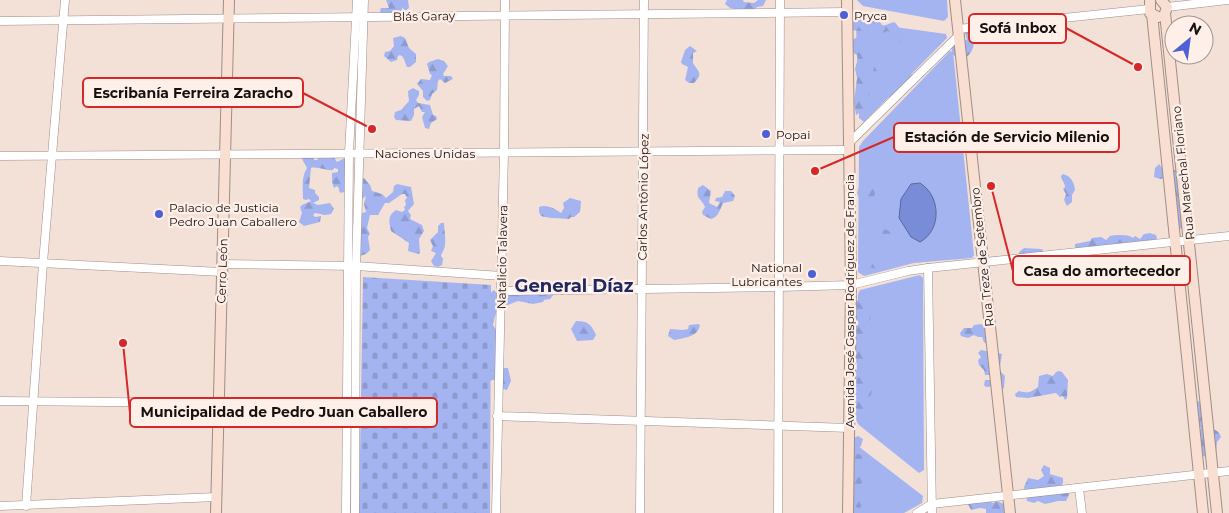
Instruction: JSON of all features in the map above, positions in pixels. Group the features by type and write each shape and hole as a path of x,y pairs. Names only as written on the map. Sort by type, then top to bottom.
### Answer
{"main road":[{"name":"Cerro León","path":"216,513 229,0"},
{"name":"Avenida José Gaspar Rodríguez de Francia","path":"847,0 851,285 848,513"},
{"name":"Rua Treze de Setembro","path":"955,0 1010,513"},
{"name":"Rua Marechal Floriano","path":"1158,5 1164,31"},
{"name":"Rua Marechal Floriano","path":"1158,5 1156,58 1203,513"},
{"path":"1156,58 1164,57"},
{"name":"Rua Marechal Floriano","path":"1171,65 1217,513"},
{"path":"1182,312 1197,310"}],"street":[{"path":"26,506 43,263 65,0"},
{"path":"357,0 360,17"},
{"path":"354,513 355,368 352,266 348,217 349,153 357,81 360,17 364,0"},
{"name":"Natalicio Talavera","path":"496,513 502,276 505,0"},
{"name":"Carlos Antônio López","path":"640,513 644,0"},
{"path":"778,513 780,0"},
{"path":"849,147 958,32 1158,5 1228,0"},
{"name":"Blás Garay","path":"0,21 847,12"},
{"path":"346,513 346,368 352,266 358,217 357,81"},
{"name":"Naciones Unidas","path":"0,156 780,150 849,147"},
{"path":"348,217 358,217"},
{"path":"501,291 779,288 851,285 928,268 1229,236"},
{"path":"0,262 222,268 352,266 502,276"},
{"path":"928,268 932,513"},
{"path":"346,368 355,368"},
{"path":"0,400 218,403"},
{"path":"218,415 354,414"},
{"path":"497,416 849,428"},
{"path":"917,513 932,504 1229,471"},
{"path":"1079,488 1082,513"},
{"path":"0,506 216,497"}],"green space":[{"path":"386,0 408,0 409,8 405,11 402,7 402,14 381,14 381,8 389,8"},
{"path":"727,0 743,0 744,2 754,3 758,0 766,0 763,6 757,7 750,13 730,8 725,4"},
{"path":"857,0 947,0 948,17 944,21 863,6"},
{"path":"859,15 865,16 869,21 879,21 883,26 894,22 900,31 901,42 898,34 888,31 882,33 878,29 873,31 870,26 862,31 850,30 851,16 856,17"},
{"path":"859,22 946,34 947,38 864,122 859,118 856,25"},
{"path":"970,24 988,33 991,39 987,43 974,43 967,56 964,58 957,57 953,55 951,46 953,43 967,40 965,32"},
{"path":"401,36 405,38 409,48 416,54 416,62 410,67 407,67 403,57 400,55 397,60 391,62 384,56 385,52 390,51 394,46 393,38"},
{"path":"857,37 869,47 865,87 871,89 868,99 879,96 881,99 876,104 856,115 854,102 857,78 855,69 858,58 857,55 849,51 851,41"},
{"path":"690,46 697,51 693,53 693,63 699,77 694,83 689,83 685,80 688,67 681,62 685,50"},
{"path":"950,51 953,52 974,255 972,258 914,263 864,276 858,272 859,147"},
{"path":"878,55 883,59 884,73 882,82 878,83 874,81 872,59"},
{"path":"438,59 444,61 448,66 443,74 444,76 451,76 453,79 445,83 440,79 437,90 432,94 430,100 427,101 423,97 423,91 417,84 421,79 430,80 432,75 427,64"},
{"path":"903,71 912,75 905,85 890,98 884,94 886,88 897,82"},
{"path":"413,88 419,91 416,100 418,103 430,105 433,115 436,116 437,119 431,123 429,129 425,128 422,117 425,112 422,112 419,106 414,109 411,121 396,120 394,117 395,112 401,110 409,101 408,91"},
{"path":"320,155 334,157 337,162 345,158 350,161 347,176 344,180 348,185 347,191 341,193 337,186 334,188 332,173 338,172 338,169 311,168 309,188 315,190 319,197 319,200 313,203 318,205 330,203 334,209 331,214 315,213 313,215 315,217 321,216 320,222 304,226 299,222 302,213 300,207 311,201 303,199 303,179 307,168 302,159 303,156 314,157 314,160 317,160"},
{"path":"1159,164 1166,170 1179,171 1183,227 1180,229 1165,197 1165,178 1154,177 1155,168"},
{"path":"1063,174 1072,180 1075,190 1072,195 1072,202 1067,206 1064,200 1066,194 1063,189 1065,186 1061,177"},
{"path":"364,178 372,191 382,194 386,198 393,192 394,186 397,184 411,187 414,204 408,211 411,215 410,219 422,225 424,231 419,239 420,253 408,251 409,243 391,231 389,222 391,215 396,210 402,212 405,210 405,200 407,198 405,194 402,194 389,203 385,203 378,215 370,215 367,228 370,234 368,237 370,250 360,256 360,216 366,212 364,204 366,196 362,199 359,198 354,190 358,182"},
{"path":"871,183 875,186 876,193 872,198 866,200 871,200 875,204 873,206 869,204 866,207 862,204 864,200 859,198 857,193 860,184"},
{"path":"703,185 711,191 709,203 717,207 720,202 715,201 716,198 722,197 725,191 731,191 735,196 733,201 723,203 718,215 711,219 703,215 702,212 705,207 698,197 698,188"},
{"path":"570,198 581,201 580,212 574,217 569,219 541,216 539,207 548,207 561,213 564,208 563,203"},
{"path":"444,223 445,247 441,256 443,259 442,265 438,267 434,266 431,261 436,253 431,251 433,246 430,240 438,232 438,226"},
{"path":"877,227 890,231 895,235 897,241 894,247 888,248 889,239 883,240 881,238 879,240 872,234"},
{"path":"1144,234 1156,235 1155,244 1079,251 1075,247 1075,244 1090,241 1092,238 1101,237 1106,240 1110,236 1122,235 1133,238 1135,236 1140,239"},
{"path":"1024,248 1043,250 1044,267 1039,275 1030,274 1024,276 1019,272 1017,266 1021,260 1019,252"},
{"path":"868,256 895,265 880,269 871,267 863,275 858,272 858,267 863,265"},
{"path":"920,275 923,278 924,470 919,473 859,425 856,420 858,294 860,290"},
{"path":"363,277 491,285 490,513 359,513"},
{"path":"494,290 499,296 503,293 554,294 550,299 543,302 533,304 518,301 505,306 502,305 495,316 493,325 497,332 496,339 498,341 502,368 508,368 511,381 507,390 499,388 496,379 490,381 489,294"},
{"path":"854,300 860,300 870,309 871,318 867,323 869,336 866,344 869,347 869,353 861,362 854,363"},
{"path":"576,321 591,326 596,335 593,340 577,341 571,329"},
{"path":"981,324 997,337 995,345 990,347 984,342 982,337 974,335 968,338 961,336 960,333 964,328 972,328 974,325"},
{"path":"689,325 700,325 699,329 690,336 674,340 668,336 670,329 683,330 688,329"},
{"path":"981,350 1002,354 1000,366 997,368 1005,376 1004,388 999,390 994,386 986,387 984,385 985,380 991,380 991,375 985,375 984,370 979,365 978,360 981,357 978,353"},
{"path":"859,368 865,369 867,372 872,391 868,406 862,413 851,408 854,372"},
{"path":"1059,371 1068,380 1067,398 1065,400 1063,396 1060,397 1056,393 1028,398 1016,397 1015,394 1019,391 1030,392 1038,387 1039,376 1047,374 1053,376"},
{"path":"1196,401 1205,403 1212,429 1218,432 1221,437 1217,442 1216,455 1206,457 1201,455 1196,436 1201,428 1188,418 1189,412"},
{"path":"858,436 863,439 861,446 856,450 862,456 861,462 855,470 856,472 862,471 864,474 864,480 860,485 864,494 864,500 860,508 850,506 849,440"},
{"path":"858,446 923,496 922,503 904,513 854,513 855,447"},
{"path":"1044,465 1050,468 1050,474 1063,478 1061,487 1069,491 1066,501 1045,504 1038,501 1034,503 1027,501 1024,487 1028,478 1038,480 1044,476 1041,470"},
{"path":"989,501 993,503 997,501 1006,505 1012,513 986,513 986,509 980,508 971,510 968,504"}],"shaded area":[{"path":"920,183 932,196 936,213 932,230 920,242 911,237 899,218 901,199 911,184"}],"place":[{"name":"Pryca","path":"844,15"},
{"name":"Sofá Inbox","path":"1138,67"},
{"name":"Escribanía Ferreira Zaracho","path":"372,129"},
{"name":"Popai","path":"766,134"},
{"name":"Estación de Servicio Milenio","path":"815,171"},
{"name":"Casa do amortecedor","path":"991,186"},
{"name":"Palacio de Justicia Pedro Juan Caballero","path":"159,214"},
{"name":"National Lubricantes","path":"812,274"},
{"name":"Municipalidad de Pedro Juan Caballero","path":"123,343"}],"district":[{"name":"General Díaz","path":"574,286"}]}
